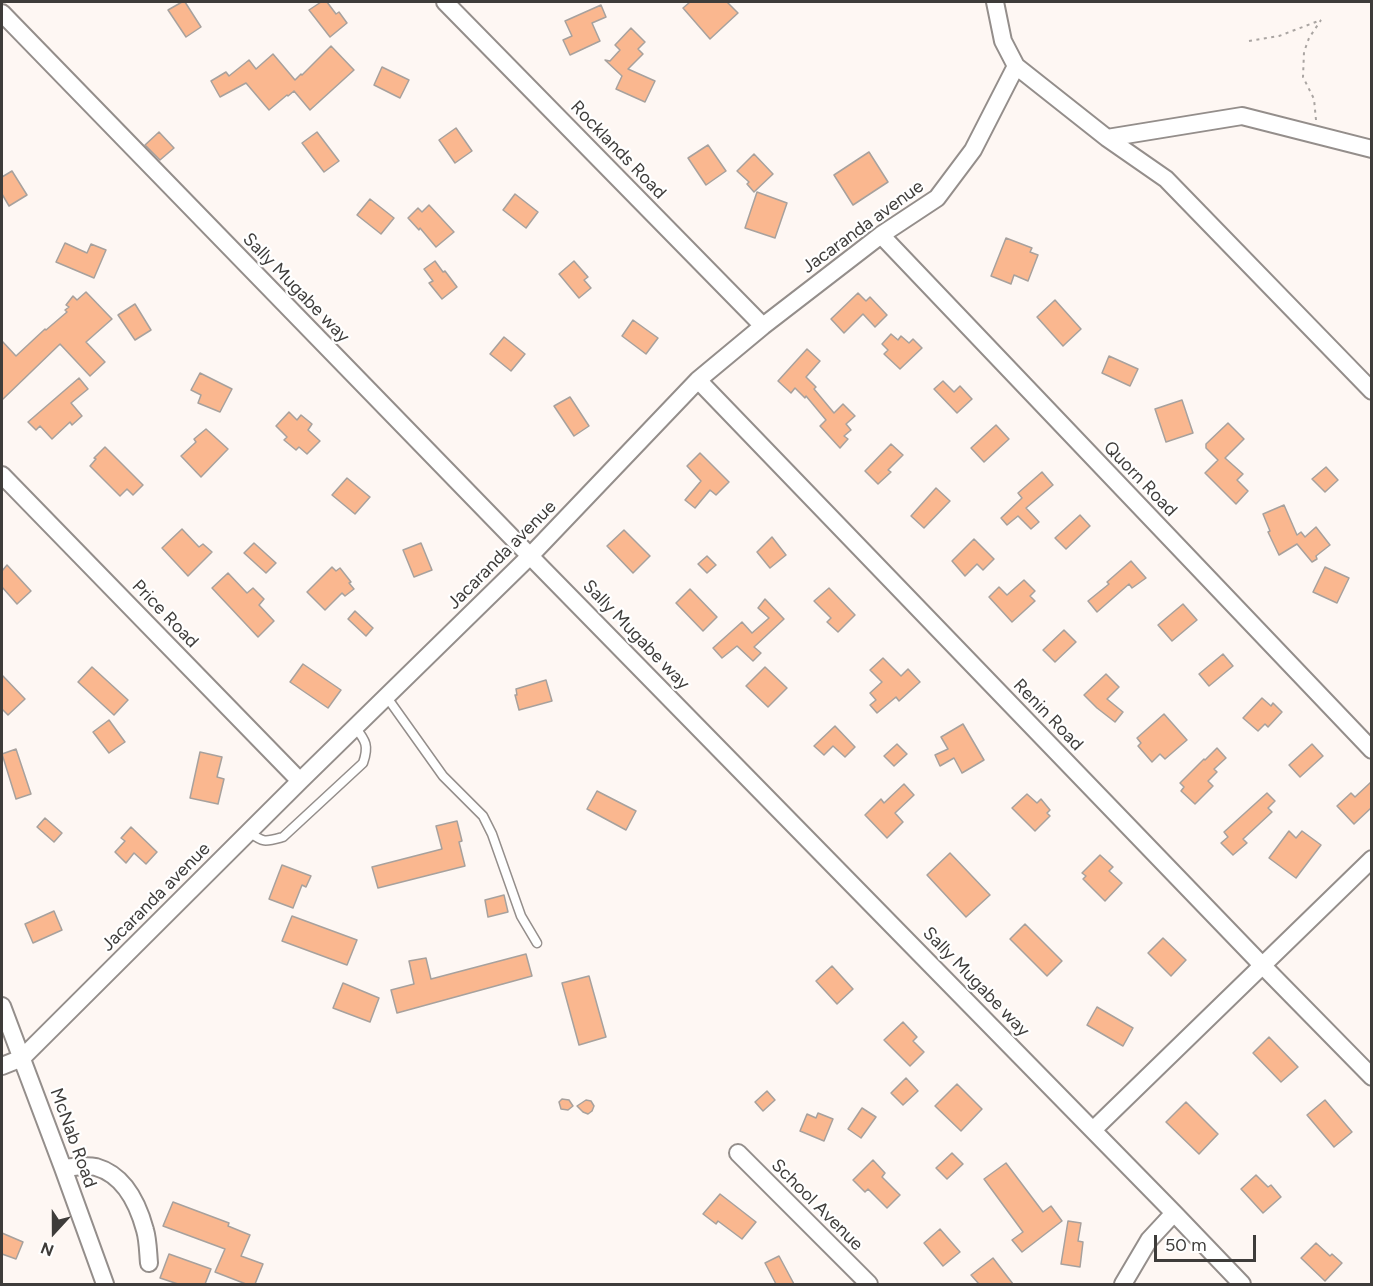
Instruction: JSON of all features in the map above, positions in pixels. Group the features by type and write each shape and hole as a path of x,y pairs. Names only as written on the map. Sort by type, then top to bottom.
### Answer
{"street":[{"name":"Rocklands Road","path":"446,2 763,326"},
{"path":"995,2 1003,42 1016,66 1107,138 1166,179 1371,391"},
{"name":"Sally Mugabe way","path":"2,14 1242,1284"},
{"name":"Jacaranda avenue","path":"2,1066 22,1058 530,556 698,380 763,326 881,235 938,198 973,150 1016,66"},
{"path":"1107,138 1242,116 1371,149"},
{"name":"Quorn Road","path":"881,235 1371,750"},
{"name":"Renin Road","path":"698,380 1371,1077"},
{"name":"Price Road","path":"2,476 300,781"},
{"path":"1093,1130 1371,859"},
{"name":"McNab Road","path":"2,1006 105,1284"},
{"name":"School Avenue","path":"738,1153 869,1284"},
{"path":"63,1168 94,1166 120,1179 134,1200 145,1232 149,1263"},
{"path":"1123,1284 1149,1240 1174,1213"}],"lane":[{"path":"386,696 443,776 483,816 492,834 521,916 537,943"},
{"path":"249,832 261,841 283,837 363,763 367,752 364,738 355,727"}],"path":[{"path":"1249,41 1279,36 1321,20 1309,38 1304,52 1303,78 1314,99 1317,135"}],"building":[{"path":"185,2 201,27 186,37 168,10"},
{"path":"321,2 327,2 347,23 330,37 309,10"},
{"path":"690,2 727,2 738,13 710,39 683,8"},
{"path":"601,5 606,17 592,23 600,41 570,55 563,40 572,36 565,21"},
{"path":"631,28 645,42 638,49 643,54 628,69 655,81 645,102 616,89 622,76 605,60 610,61 620,50 615,45"},
{"path":"331,46 354,70 310,110 294,91 269,110 246,83 220,97 211,81 226,72 229,76 249,60 256,69 273,54 295,80"},
{"path":"382,67 409,80 400,98 374,85"},
{"path":"456,128 472,151 455,163 439,140"},
{"path":"159,132 174,148 160,160 145,145"},
{"path":"317,132 339,161 324,172 302,143"},
{"path":"708,145 726,171 706,185 688,158"},
{"path":"869,152 888,182 853,205 834,175"},
{"path":"754,154 773,174 754,192 747,184 749,182 737,171"},
{"path":"12,171 27,195 9,206 2,194 2,177"},
{"path":"757,192 787,203 775,238 745,228"},
{"path":"515,194 538,212 526,228 503,210"},
{"path":"370,199 394,218 381,234 357,215"},
{"path":"429,205 454,232 436,247 408,218 418,208 422,212"},
{"path":"1006,238 1032,248 1030,252 1038,255 1028,281 1014,275 1011,284 991,276"},
{"path":"65,243 87,253 91,244 106,250 94,278 56,262"},
{"path":"435,261 457,287 442,299 429,283 433,281 424,269"},
{"path":"574,261 588,277 584,280 591,288 579,298 559,274"},
{"path":"86,292 112,319 86,342 105,362 90,376 60,344 2,400 2,341 16,356 67,312 65,310 69,307 66,305 73,296 77,300"},
{"path":"858,293 866,301 870,297 887,315 875,327 863,314 844,333 831,319"},
{"path":"1055,300 1081,329 1063,346 1037,317"},
{"path":"135,304 151,330 135,340 118,315"},
{"path":"633,320 658,338 646,354 622,336"},
{"path":"891,334 898,340 901,336 909,343 913,339 922,348 900,369 884,354 888,350 882,344"},
{"path":"504,337 525,354 511,371 490,354"},
{"path":"807,349 820,361 806,377 816,387 814,389 834,413 843,404 855,416 846,424 851,430 844,436 848,439 840,448 820,426 826,420 806,396 805,398 795,388 791,393 778,381"},
{"path":"1109,356 1138,369 1130,386 1102,373"},
{"path":"200,373 232,389 220,412 198,403 201,395 191,390"},
{"path":"79,378 88,389 71,403 82,416 72,425 70,422 52,439 40,426 36,430 28,422"},
{"path":"943,381 954,392 960,386 972,399 957,413 934,389"},
{"path":"570,397 589,426 574,436 554,406"},
{"path":"1182,400 1193,433 1166,442 1155,409"},
{"path":"289,412 297,420 301,415 312,424 308,430 320,441 307,454 299,447 296,450 284,440 287,437 276,426"},
{"path":"1228,423 1244,439 1225,458 1243,474 1237,480 1248,491 1236,504 1205,473 1218,460 1206,448 1206,444"},
{"path":"996,425 1009,439 984,462 971,448"},
{"path":"206,429 228,449 201,477 181,456 196,442 194,439"},
{"path":"891,444 903,455 888,470 891,472 878,484 865,471"},
{"path":"105,447 143,485 133,495 127,489 120,496 90,466 96,459 94,458"},
{"path":"700,453 729,482 716,495 710,490 695,508 685,500 701,481 687,466"},
{"path":"1326,467 1338,480 1325,492 1312,479"},
{"path":"1042,472 1053,485 1026,508 1039,522 1031,529 1018,516 1007,525 1001,518 1022,498 1018,493"},
{"path":"347,478 370,497 355,514 332,495"},
{"path":"936,488 950,501 924,528 911,516"},
{"path":"1284,505 1297,535 1301,532 1305,537 1316,527 1330,545 1312,562 1297,544 1279,555 1268,532 1270,531 1263,514"},
{"path":"1080,515 1090,526 1066,549 1055,538"},
{"path":"182,529 199,547 203,544 212,552 188,576 162,548"},
{"path":"624,530 650,556 633,573 607,546"},
{"path":"772,537 786,555 770,568 757,552"},
{"path":"974,539 994,559 983,570 977,564 965,576 952,561"},
{"path":"254,543 276,563 266,573 244,553"},
{"path":"421,543 432,570 414,577 403,550"},
{"path":"707,556 716,565 707,573 698,564"},
{"path":"1131,561 1146,578 1132,588 1129,584 1097,612 1088,601 1109,584 1107,582"},
{"path":"7,565 31,591 17,604 2,587 2,571"},
{"path":"332,567 336,571 340,568 354,589 345,596 342,593 325,610 307,592"},
{"path":"1325,567 1349,578 1337,603 1313,592"},
{"path":"228,573 247,593 253,588 264,599 259,605 274,621 258,637 212,588"},
{"path":"1024,580 1035,591 1030,596 1035,601 1012,622 989,597 999,587 1007,595"},
{"path":"829,588 855,615 838,632 827,622 831,618 814,601"},
{"path":"690,589 717,617 703,631 676,603"},
{"path":"765,599 784,619 754,647 761,653 753,661 737,646 722,658 713,648 742,622 752,633 769,618 758,608"},
{"path":"1183,604 1197,620 1172,641 1158,625"},
{"path":"355,611 373,628 366,636 348,619"},
{"path":"1064,630 1076,642 1055,662 1043,650"},
{"path":"1223,654 1233,666 1209,686 1199,674"},
{"path":"883,658 901,676 908,669 920,682 899,701 896,697 877,713 870,705 876,700 870,693 882,682 870,670"},
{"path":"303,664 341,690 328,708 290,682"},
{"path":"92,667 128,700 114,715 78,682"},
{"path":"765,667 787,688 768,707 746,686"},
{"path":"1106,674 1119,687 1107,699 1123,712 1115,722 1084,695"},
{"path":"2,675 25,699 8,715 2,709"},
{"path":"546,680 552,701 519,710 515,695 517,695 516,689"},
{"path":"1262,698 1271,706 1273,703 1282,712 1268,727 1265,724 1258,731 1243,718"},
{"path":"1164,714 1187,740 1165,759 1160,754 1152,762 1138,746 1141,743 1137,738"},
{"path":"109,720 125,742 109,753 93,732"},
{"path":"963,724 984,760 962,773 954,758 940,766 935,755 948,749 941,737"},
{"path":"835,726 855,747 845,757 833,746 824,755 814,746"},
{"path":"897,744 907,754 894,766 884,756"},
{"path":"1312,744 1323,756 1300,777 1289,765"},
{"path":"1217,748 1226,758 1214,769 1217,772 1208,781 1213,786 1195,804 1181,791 1184,787 1180,783"},
{"path":"16,749 31,794 16,799 2,754"},
{"path":"200,752 222,757 217,777 224,779 218,804 190,798"},
{"path":"1371,782 1371,808 1354,824 1337,806 1351,793 1355,797"},
{"path":"904,784 914,795 895,813 903,822 887,838 865,815 881,799 884,803"},
{"path":"597,791 636,811 626,830 587,809"},
{"path":"1267,793 1275,801 1268,808 1272,812 1243,839 1247,843 1233,855 1221,843 1228,837 1224,832"},
{"path":"1027,794 1037,803 1041,799 1050,810 1047,813 1050,816 1035,831 1012,808"},
{"path":"45,818 62,833 54,842 37,827"},
{"path":"457,821 465,866 378,888 372,867 442,849 436,826"},
{"path":"131,827 157,852 146,864 134,853 126,863 115,852 125,841 121,838"},
{"path":"1289,831 1296,838 1302,831 1321,845 1296,878 1269,858"},
{"path":"950,853 990,895 966,917 927,875"},
{"path":"1100,855 1113,867 1109,871 1122,883 1105,901 1083,879 1086,876 1082,873"},
{"path":"282,865 311,876 306,887 302,885 293,908 269,899"},
{"path":"504,895 508,912 488,917 485,900"},
{"path":"54,911 62,930 33,943 25,924"},
{"path":"292,916 357,940 347,965 282,941"},
{"path":"1025,924 1062,961 1047,976 1010,939"},
{"path":"1163,938 1186,960 1171,976 1148,953"},
{"path":"526,954 532,976 397,1013 391,990 414,984 409,961 426,958 431,979"},
{"path":"832,966 853,989 837,1004 816,981"},
{"path":"589,976 606,1037 579,1045 562,983"},
{"path":"343,983 379,998 370,1022 333,1008"},
{"path":"1097,1007 1133,1028 1123,1046 1087,1025"},
{"path":"903,1022 917,1037 913,1041 924,1052 910,1066 884,1040"},
{"path":"1269,1037 1298,1067 1281,1082 1253,1053"},
{"path":"906,1078 918,1091 903,1105 891,1093"},
{"path":"957,1084 982,1109 961,1131 935,1106"},
{"path":"767,1091 775,1100 763,1111 755,1102"},
{"path":"562,1099 569,1100 573,1106 568,1110 561,1109 559,1102"},
{"path":"586,1100 591,1101 594,1106 588,1114 577,1106"},
{"path":"1325,1100 1352,1132 1334,1147 1307,1115"},
{"path":"1186,1102 1218,1134 1199,1154 1166,1122"},
{"path":"862,1108 876,1117 861,1138 848,1129"},
{"path":"818,1113 833,1119 824,1141 800,1131 807,1114 816,1118"},
{"path":"952,1153 963,1164 947,1179 936,1168"},
{"path":"873,1160 885,1173 882,1177 900,1195 887,1208 868,1189 865,1192 853,1180"},
{"path":"1006,1163 1043,1212 1051,1206 1062,1221 1022,1252 1012,1240 1023,1232 984,1179"},
{"path":"1256,1175 1268,1187 1271,1185 1281,1197 1263,1213 1241,1189"},
{"path":"720,1194 756,1222 742,1239 718,1221 716,1224 703,1214"},
{"path":"173,1202 229,1223 228,1226 250,1235 241,1256 263,1264 255,1284 246,1284 215,1272 225,1249 163,1226"},
{"path":"1068,1221 1081,1223 1078,1241 1083,1242 1080,1267 1061,1264"},
{"path":"940,1229 960,1252 943,1266 924,1243"},
{"path":"2,1233 23,1242 16,1259 2,1254"},
{"path":"1316,1243 1342,1263 1325,1281 1301,1258"},
{"path":"169,1254 211,1269 205,1284 178,1284 160,1278"},
{"path":"779,1256 794,1284 776,1284 765,1263"},
{"path":"993,1258 1013,1284 979,1284 971,1275"}]}
